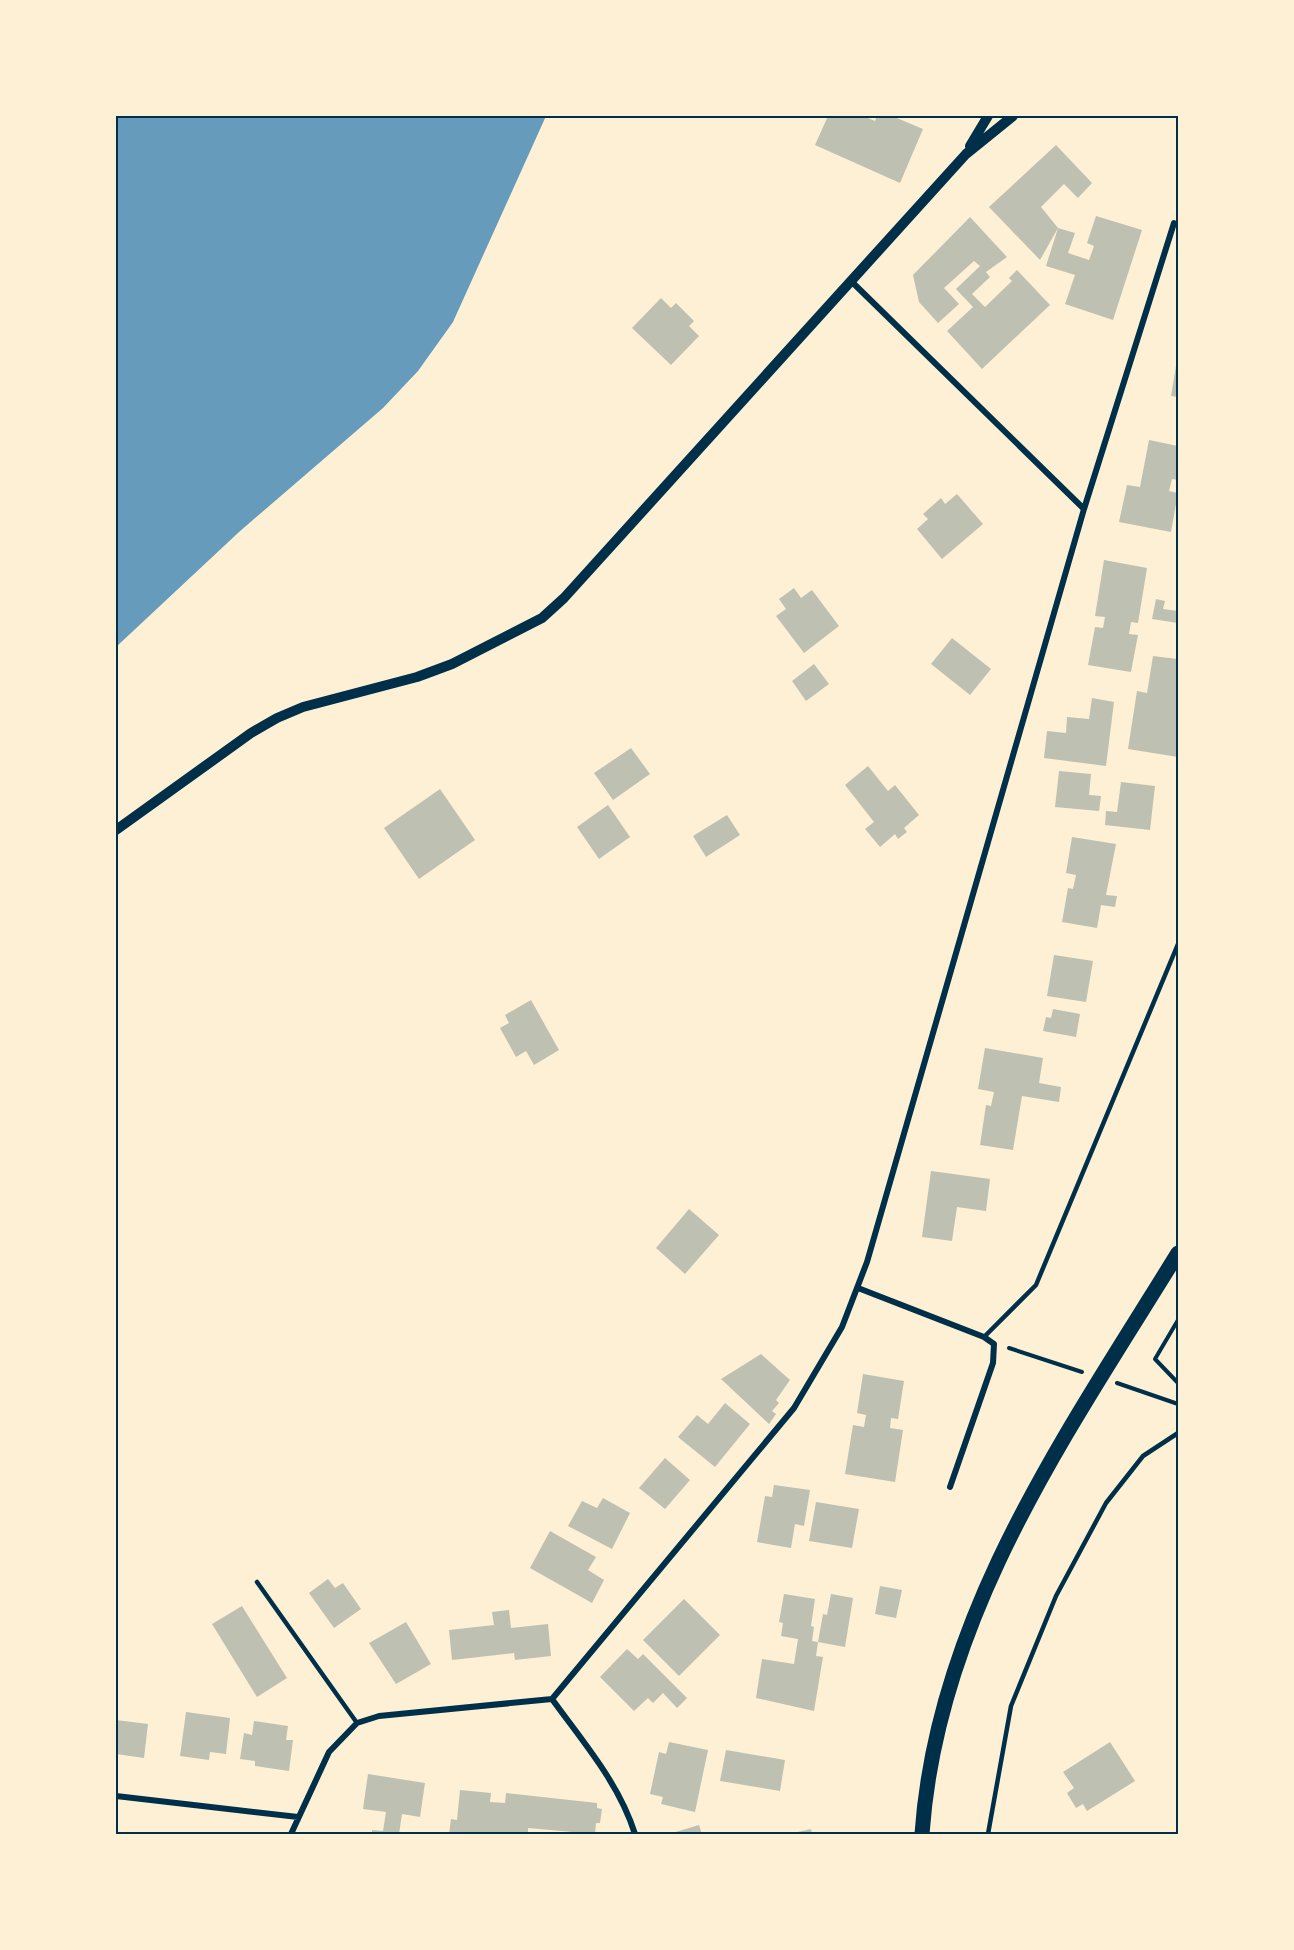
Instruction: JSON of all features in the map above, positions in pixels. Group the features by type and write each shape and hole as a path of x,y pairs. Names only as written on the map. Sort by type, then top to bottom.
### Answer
{"main road":[{"path":"922,1834 923,1809 939,1730 957,1664 979,1604 1025,1506 1067,1432 1179,1253"}],"street":[{"path":"966,154 988,116"},
{"path":"116,830 251,733 277,718 303,707 417,677 452,664 542,618 564,598 966,154 1013,116"},
{"path":"291,1834 329,1752 357,1723 379,1716 552,1699 794,1408 842,1328 858,1288 1084,509 1174,223"},
{"path":"851,281 1084,509"},
{"path":"858,1288 984,1337 994,1344 993,1363 950,1487"},
{"path":"552,1699 612,1782 629,1814 636,1834"},
{"path":"116,1796 298,1817"}],"lane":[{"path":"984,1337 1036,1285 1179,944"},
{"path":"988,1834 1011,1706 1056,1596 1106,1503 1143,1456 1179,1433"},
{"path":"257,1582 357,1723"}],"path":[{"path":"1179,1320 1155,1359 1179,1383"}],"water":[{"path":"116,116 546,116 453,322 418,371 383,408 239,532 116,647"}],"building":[{"path":"828,116 863,116 875,121 877,116 892,116 923,129 900,183 815,145"},
{"path":"1056,145 1092,183 1078,198 1064,184 1041,207 1058,228 1040,260 989,207"},
{"path":"1096,216 1142,230 1113,320 1065,304 1075,275 1046,266 1058,228 1075,233 1068,253 1089,260 1094,246 1087,243"},
{"path":"970,217 1007,257 986,272 990,277 972,294 985,307 1012,281 1009,278 1017,270 1050,305 982,369 947,331 973,307 956,289 980,266 974,261 944,288 959,304 938,323 919,302 913,275"},
{"path":"661,298 671,308 676,303 694,321 689,326 699,336 671,365 632,328"},
{"path":"1176,366 1178,366 1178,397 1171,396"},
{"path":"1149,440 1178,446 1178,480 1172,479 1169,491 1178,493 1171,532 1119,522 1127,485 1140,487"},
{"path":"957,494 983,524 942,559 917,529 928,519 923,514 941,498 945,504"},
{"path":"1104,560 1147,568 1138,623 1131,622 1129,634 1138,635 1131,672 1088,665 1095,627 1103,628 1105,617 1095,616"},
{"path":"794,588 801,598 812,590 839,626 804,653 776,616 786,609 779,599"},
{"path":"1156,599 1165,601 1163,609 1178,611 1178,623 1152,619"},
{"path":"952,638 991,669 970,695 931,664"},
{"path":"1153,656 1178,659 1178,757 1128,749 1137,691 1147,693"},
{"path":"814,664 829,684 806,701 792,681"},
{"path":"1092,698 1114,702 1106,766 1044,758 1047,731 1066,733 1067,717 1089,719"},
{"path":"631,748 650,774 613,800 594,773"},
{"path":"868,766 888,791 895,785 919,815 904,828 907,832 898,839 895,834 880,847 865,829 874,822 845,785"},
{"path":"1059,771 1091,774 1089,795 1101,796 1099,811 1055,807"},
{"path":"1121,782 1155,786 1150,830 1105,825 1106,811 1117,812"},
{"path":"440,789 475,840 419,879 384,828"},
{"path":"608,805 630,837 599,859 577,827"},
{"path":"727,815 740,835 706,857 693,836"},
{"path":"1072,837 1116,844 1106,895 1117,896 1115,907 1101,905 1097,928 1062,922 1068,888 1073,889 1076,875 1066,873"},
{"path":"1054,955 1093,961 1086,1002 1047,996"},
{"path":"531,1000 559,1050 534,1065 526,1051 516,1057 500,1028 509,1023 505,1015"},
{"path":"1053,1009 1080,1014 1076,1037 1043,1031 1046,1017 1051,1018"},
{"path":"985,1048 1043,1058 1039,1083 1061,1087 1059,1102 1022,1096 1013,1150 980,1145 986,1105 991,1106 994,1092 978,1089"},
{"path":"931,1171 990,1179 986,1211 957,1207 952,1241 922,1237"},
{"path":"689,1209 719,1235 685,1274 656,1248"},
{"path":"761,1354 790,1380 776,1400 779,1403 772,1411 776,1414 769,1424 721,1379"},
{"path":"863,1374 904,1381 898,1419 891,1418 890,1428 903,1430 895,1482 845,1474 853,1425 864,1427 866,1415 857,1413"},
{"path":"725,1403 750,1424 715,1467 678,1437 697,1415 708,1424"},
{"path":"665,1458 690,1480 665,1509 639,1488"},
{"path":"774,1485 810,1490 804,1526 795,1524 791,1548 757,1542 765,1496 772,1497"},
{"path":"603,1498 630,1513 612,1549 568,1526 582,1501 597,1508"},
{"path":"816,1502 859,1509 852,1548 809,1541"},
{"path":"550,1531 596,1557 588,1570 604,1580 592,1603 530,1568"},
{"path":"328,1579 335,1588 343,1583 361,1609 334,1628 309,1593"},
{"path":"880,1586 902,1590 896,1618 875,1614"},
{"path":"784,1594 815,1599 811,1626 814,1627 812,1641 818,1642 816,1656 823,1657 814,1711 756,1698 762,1659 794,1664 798,1639 781,1636 783,1623 779,1622"},
{"path":"831,1594 853,1598 845,1647 818,1642 823,1614 827,1615"},
{"path":"684,1599 720,1635 679,1676 643,1640"},
{"path":"242,1606 287,1678 257,1697 212,1624"},
{"path":"509,1610 511,1628 548,1624 551,1656 515,1660 514,1653 452,1660 449,1630 494,1625 492,1612"},
{"path":"406,1622 431,1664 396,1684 369,1643"},
{"path":"627,1649 638,1659 643,1654 687,1698 677,1708 663,1693 653,1703 648,1698 634,1711 600,1677"},
{"path":"186,1712 230,1718 226,1754 210,1752 209,1760 180,1756"},
{"path":"116,1720 148,1724 144,1758 116,1754"},
{"path":"254,1721 288,1726 286,1740 293,1740 289,1771 255,1766 255,1761 240,1759 244,1733 252,1735"},
{"path":"669,1742 708,1750 695,1812 661,1804 663,1797 650,1794 659,1752 666,1754"},
{"path":"1110,1742 1135,1781 1087,1811 1083,1804 1076,1808 1067,1793 1074,1788 1063,1772"},
{"path":"726,1750 785,1760 780,1791 720,1781"},
{"path":"368,1774 425,1783 420,1817 402,1814 399,1834 372,1834 372,1830 383,1831 386,1812 363,1809"},
{"path":"460,1790 491,1793 490,1802 505,1803 506,1793 597,1803 597,1808 602,1809 600,1823 596,1823 595,1834 528,1828 528,1834 449,1834 451,1819 457,1820"},
{"path":"699,1825 702,1834 669,1834"},
{"path":"811,1829 812,1834 789,1834"}]}
